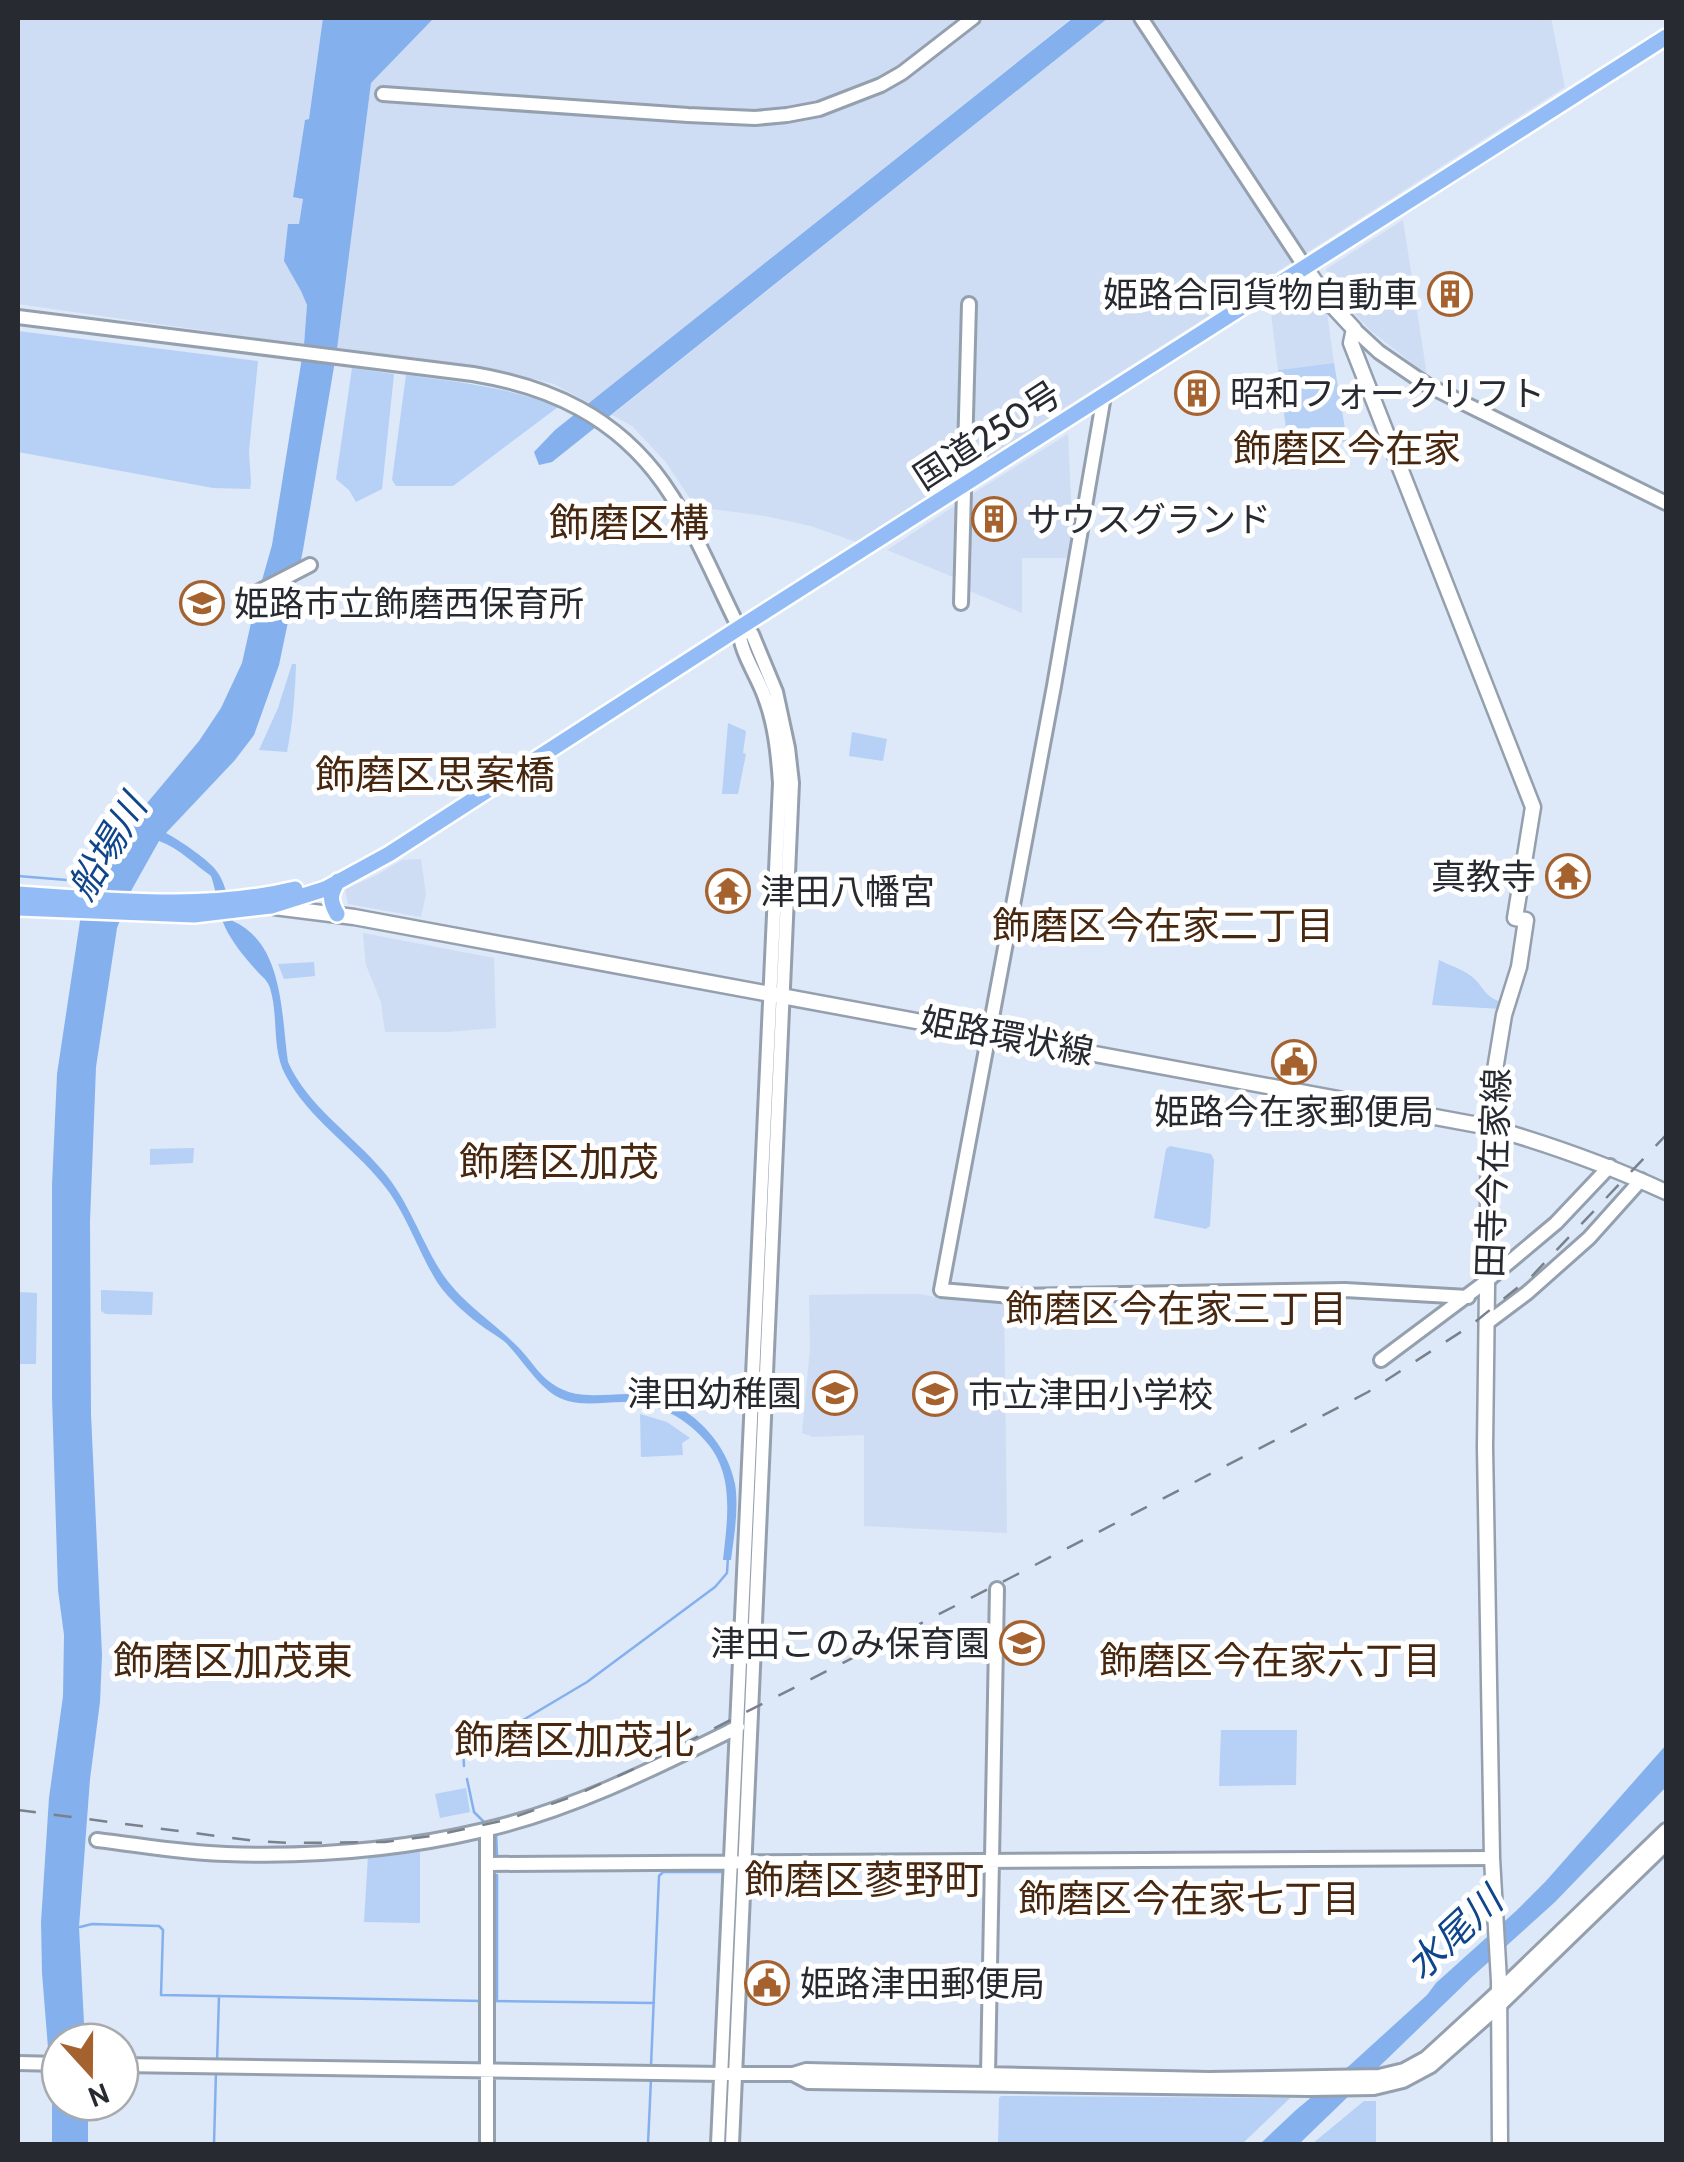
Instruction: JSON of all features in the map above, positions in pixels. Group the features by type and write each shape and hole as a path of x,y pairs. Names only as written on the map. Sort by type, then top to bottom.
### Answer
{"highway":[{"name":"国道250号","path":"18,908 72,905 205,908 290,900 325,889 389,854 1666,37"},
{"name":"国道250号","path":"271,901 338,881"},
{"path":"338,881 330,896 338,914"},
{"name":"国道250号","path":"18,894 72,905"}],"main road":[{"name":"田寺今在家線","path":"1305,267 1354,329 1351,342 1533,807 1515,918 1526,920 1519,966 1504,1015 1489,1128 1485,1447 1500,2144"},
{"name":"姫路環状線","path":"290,900 338,914"},
{"name":"姫路環状線","path":"271,901 1489,1128 1550,1144 1666,1192"}],"street":[{"path":"382,94 688,116 787,115 819,109 881,85 973,18"},
{"path":"1141,18 1305,267"},
{"path":"961,603 970,304"},
{"path":"18,318 513,381 551,394 618,434 647,462 677,505 739,628 752,634 776,692 788,748 792,815 777,994 738,1727 738,1862"},
{"path":"1354,329 1427,385 1666,504"},
{"path":"1104,396 942,1290 1012,1296 1345,1290 1468,1297"},
{"path":"248,597 310,565"},
{"path":"718,2144 728,2074 777,994"},
{"path":"1381,1360 1468,1297 1556,1222 1610,1166"},
{"path":"1488,1323 1589,1238 1640,1180"},
{"path":"988,2074 997,1589"},
{"path":"97,1840 224,1854 324,1853 423,1842 487,1830 572,1802 658,1767 738,1727"},
{"path":"486,2144 487,1830"},
{"path":"793,2074 808,2082 1310,2089 1403,2081 1431,2066 1666,1830"},
{"path":"1499,1998 1666,1844"},
{"path":"488,1864 1492,1858"},
{"path":"140,2065 728,2074 793,2074 806,2070 1377,2082"},
{"path":"728,2074 732,2144"}],"shaded area":[{"path":"18,18 323,18 309,120 305,121 293,196 303,199 299,224 284,261 307,305 304,345 18,304"},
{"path":"323,18 434,18 371,83 337,349 279,665 254,735 166,833 218,873 233,921 250,932 271,963 281,1002 288,1062 297,1078 319,1107 392,1182 433,1258 466,1301 556,1386 577,1394 634,1394 669,1402 712,1435 735,1484 731,1560 723,1560 727,1500 722,1471 717,1457 691,1426 648,1405 576,1403 558,1397 538,1381 505,1342 466,1314 442,1289 390,1194 306,1106 286,1076 278,1055 270,988 228,933 211,876 159,841 131,891 117,928 96,1067 90,1221 91,1414 102,1655 79,1927 84,2022 46,2022 41,1922 49,1798 63,1696 64,1635 58,1590 52,1397 52,1185 57,1074 80,921 91,882 127,827 199,741 221,708 242,663 272,545 304,345 307,305 284,261 288,224 299,224 303,199 293,197 305,120 309,119"},
{"path":"434,18 1072,18 589,403 554,384 489,368 337,349 371,83"},
{"path":"1073,18 1108,18 552,462 539,465 534,452 555,430"},
{"path":"1108,18 1551,18 1565,87 856,542 811,526 696,507 665,461 632,426 612,415"},
{"path":"1403,220 1427,375 1370,330 1344,303 1326,269"},
{"path":"1299,286 1306,288 1327,313 1334,363 1278,370 1270,305"},
{"path":"18,331 258,361 249,451 250,489 213,488 18,452"},
{"path":"1334,363 1347,441 1289,450 1278,370"},
{"path":"352,368 394,374 382,489 356,502 336,479"},
{"path":"406,375 502,390 558,407 453,486 396,486 392,480"},
{"path":"1068,434 1073,544 1068,558 1022,558 1022,613 967,590 969,496"},
{"path":"962,501 958,579 887,550"},
{"path":"292,664 296,664 295,686 287,752 259,750 278,708"},
{"path":"728,723 746,731 738,794 722,794"},
{"path":"852,732 887,739 883,761 849,756"},
{"path":"421,859 426,894 421,917 348,904 345,889 402,860"},
{"path":"363,933 494,958 496,1028 385,1032 381,1002 366,965"},
{"path":"1439,960 1471,976 1488,995 1504,1003 1502,1009 1432,1005"},
{"path":"314,962 315,976 284,979 278,964"},
{"path":"1170,1146 1211,1154 1214,1160 1210,1226 1206,1229 1154,1218 1166,1149"},
{"path":"194,1148 193,1163 150,1165 150,1149"},
{"path":"101,1290 153,1292 152,1315 106,1314 101,1311"},
{"path":"18,1292 37,1293 36,1364 18,1364"},
{"name":"市立津田小学校","path":"921,1294 1004,1301 1007,1533 864,1526 864,1435 813,1437 802,1433 810,1348 809,1295"},
{"path":"640,1414 667,1422 690,1438 682,1443 683,1455 641,1457"},
{"path":"1221,1730 1297,1730 1296,1785 1219,1786"},
{"path":"1666,1745 1666,1787 1555,1902 1299,2144 1260,2144 1516,1911"},
{"path":"466,1788 470,1812 440,1818 435,1794"},
{"path":"416,1847 420,1852 420,1923 364,1922 368,1856"},
{"path":"1001,2096 1290,2098 1242,2144 998,2144"},
{"path":"1364,2101 1376,2101 1376,2144 1312,2144"},
{"path":"52,2122 88,2122 88,2144 52,2144"}],"waterway":[{"name":"船場川","path":"18,876 91,882"},
{"path":"464,1766 463,1750 587,1682 715,1587 727,1573 728,1557"},
{"path":"467,1779 474,1812 486,1824"},
{"path":"496,1832 497,1855"},
{"path":"651,2066 659,1876 663,1872 725,1872"},
{"path":"748,1872 811,1872"},
{"path":"497,1875 497,1999"},
{"path":"80,1927 159,1926 163,1930 161,1995 483,2001"},
{"path":"217,2063 219,1996"},
{"path":"491,2001 654,2003"},
{"path":"214,2144 216,2071"},
{"path":"648,2144 651,2079"}],"railway":[{"path":"18,1810 255,1841 385,1842 506,1820 574,1796 1010,1578 1368,1392 1470,1326 1532,1276 1666,1135"}],"place":[{"name":"姫路合同貨物自動車","path":"1450,294"},
{"name":"昭和フォークリフト","path":"1197,393"},
{"name":"サウスグランド","path":"994,519"},
{"name":"姫路市立飾磨西保育所","path":"202,603"},
{"name":"真教寺","path":"1568,876"},
{"name":"津田八幡宮","path":"728,891"},
{"name":"姫路今在家郵便局","path":"1294,1062"},
{"name":"津田幼稚園","path":"835,1393"},
{"name":"市立津田小学校","path":"935,1394"},
{"name":"津田このみ保育園","path":"1022,1643"},
{"name":"姫路津田郵便局","path":"767,1983"}],"district":[{"name":"飾磨区今在家","path":"1347,448"},
{"name":"飾磨区構","path":"629,522"},
{"name":"飾磨区思案橋","path":"435,774"},
{"name":"飾磨区今在家二丁目","path":"1163,925"},
{"name":"飾磨区加茂","path":"559,1161"},
{"name":"飾磨区今在家三丁目","path":"1176,1308"},
{"name":"飾磨区加茂東","path":"233,1660"},
{"name":"飾磨区今在家六丁目","path":"1270,1660"},
{"name":"飾磨区加茂北","path":"574,1739"},
{"name":"飾磨区蓼野町","path":"864,1879"},
{"name":"飾磨区今在家七丁目","path":"1189,1898"}],"water label":[{"name":"水尾川","path":"1454,1933"}]}
